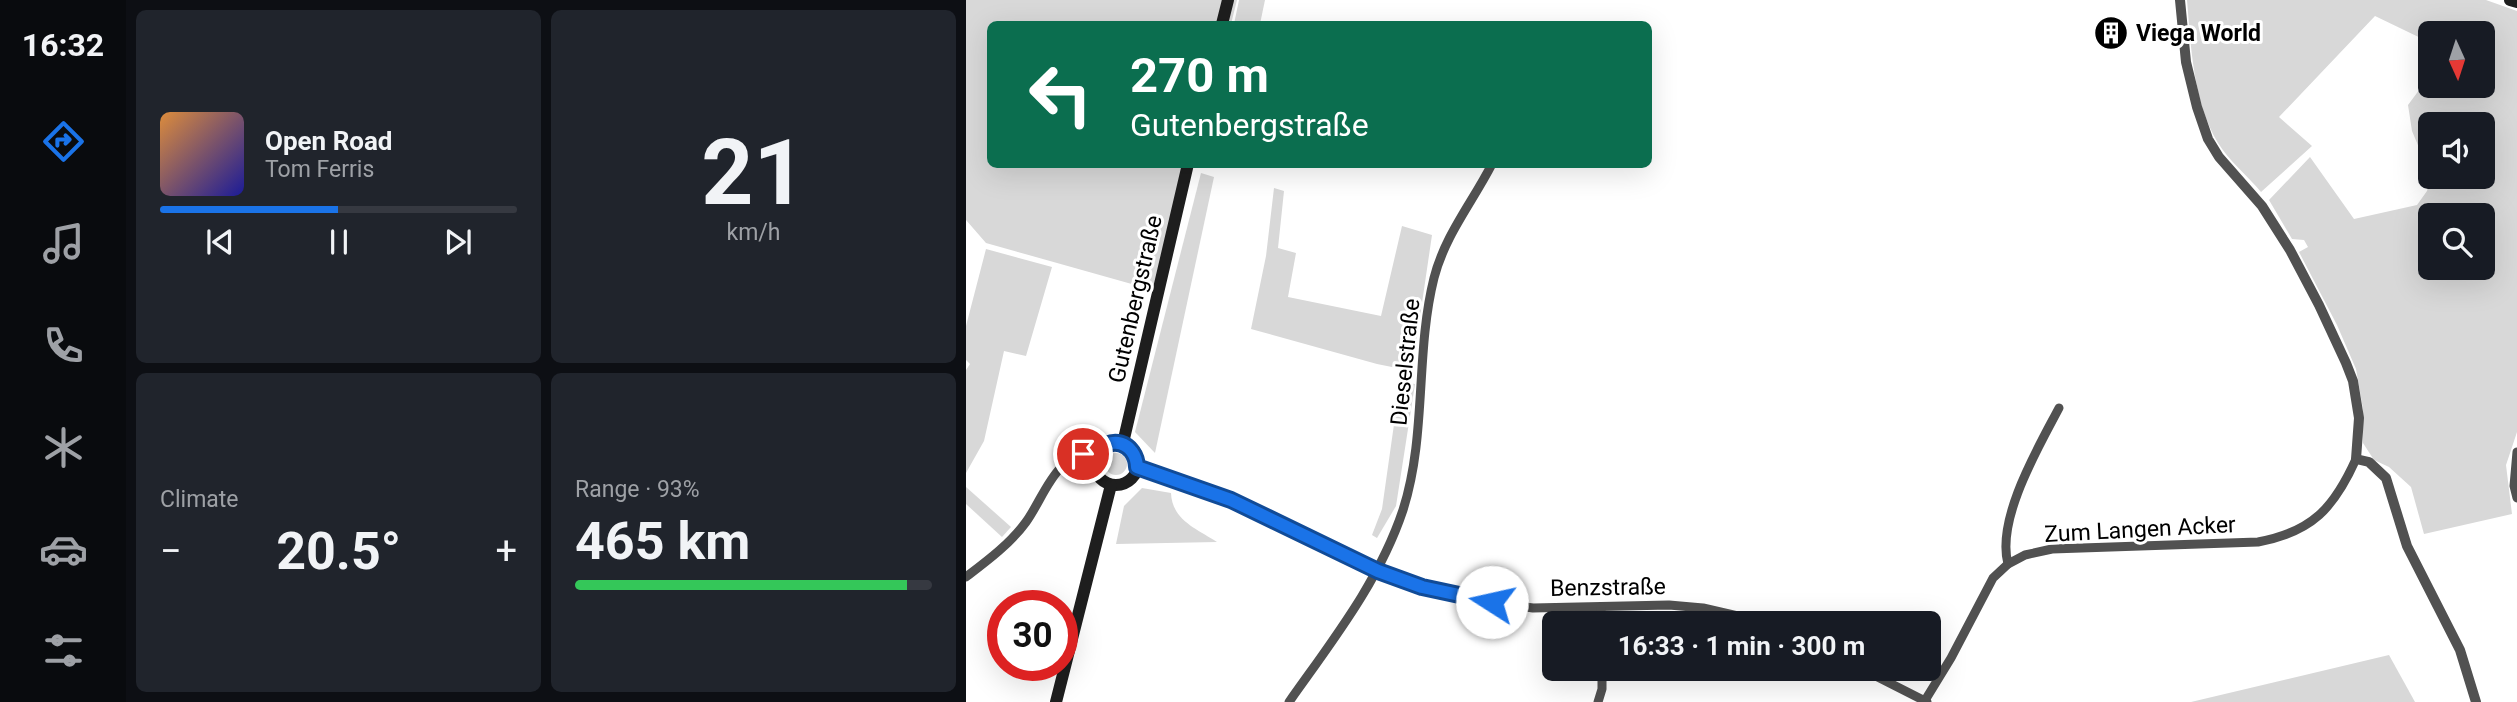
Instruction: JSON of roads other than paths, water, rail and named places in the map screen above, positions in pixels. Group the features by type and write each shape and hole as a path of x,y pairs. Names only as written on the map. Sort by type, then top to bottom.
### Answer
{"main road":[{"path":"1223,21 1228,0"},
{"path":"2510,0 2517,2"},
{"name":"Gutenbergstraße","path":"1123,443 1187,168"},
{"path":"1108,443 1123,443 1136,455 1137,467 1133,477 1127,482 1111,485 1097,474 1094,466 1096,456 1101,447 1108,443"},
{"path":"1056,702 1111,485"}],"street":[{"path":"2180,0 2186,62 2208,139 2219,157 2262,206 2290,250 2319,305 2349,372 2359,418 2356,459 2370,462 2386,478 2407,546 2460,650 2476,702"},
{"name":"Dieselstraße","path":"1289,702 1365,594 1378,571 1403,511 1411,478 1420,410 1427,311 1435,276 1451,232 1490,168"},
{"path":"1885,681 1925,702 1993,578 2008,564 2004,550 2022,476 2059,408"},
{"path":"966,577 997,553 1026,523 1058,470 1072,457 1083,454 1096,456"},
{"name":"Zum Langen Acker","path":"2008,564 2025,555 2052,549 2258,542 2276,539 2308,525 2325,512 2338,496 2356,459"},
{"path":"2516,459 2514,486 2517,498"},
{"name":"Benzstraße","path":"1137,467 1231,500 1378,571 1422,587 1472,599 1533,608 1633,604 1716,611"},
{"path":"1598,702 1602,681"}],"place":[{"name":"Viega World","path":"2111,33"}]}
